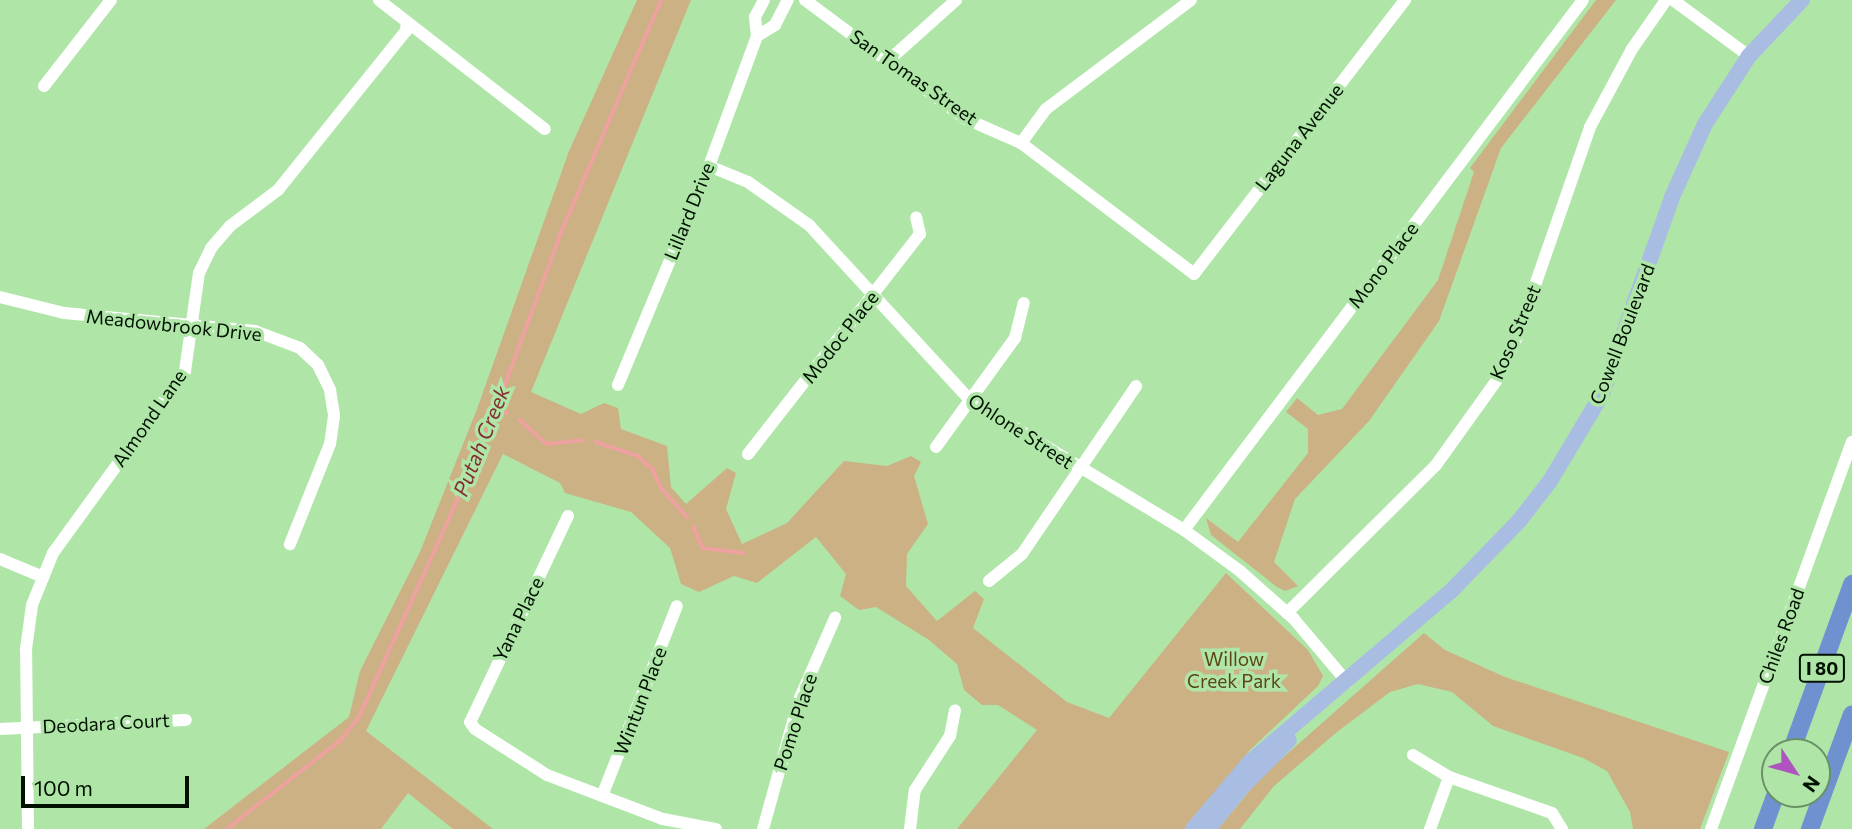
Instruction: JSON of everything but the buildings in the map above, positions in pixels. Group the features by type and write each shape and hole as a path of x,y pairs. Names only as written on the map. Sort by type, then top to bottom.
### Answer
{"highway":[{"name":"I 80","path":"1796,738 1852,584"},
{"path":"1810,829 1852,714"},
{"path":"1763,829 1771,808"}],"main road":[{"name":"Cowell Boulevard","path":"1193,829 1250,762 1348,682 1490,554 1550,481 1578,439 1622,345 1687,159 1749,56 1802,0"},
{"name":"Cowell Boulevard","path":"1208,829 1240,789 1334,693"}],"street":[{"path":"44,86 111,0"},
{"path":"379,0 545,129"},
{"name":"Lillard Drive","path":"618,385 709,166 757,36 755,17 764,0"},
{"name":"Lillard Drive","path":"757,36 775,24 788,0"},
{"name":"San Tomas Street","path":"806,0 890,60 964,118 1021,143 1194,274"},
{"path":"890,60 957,0"},
{"path":"1021,143 1046,109 1191,0"},
{"name":"Laguna Avenue","path":"1194,274 1405,0"},
{"name":"Mono Place","path":"1184,530 1583,0"},
{"name":"Koso Street","path":"1287,612 1436,465 1499,377 1517,337 1590,127 1632,49 1666,0"},
{"path":"1673,0 1749,56"},
{"name":"Almond Lane","path":"28,829 26,649 32,605 43,577 68,528 185,371 199,273 211,248 230,226 278,190 406,31 407,22"},
{"name":"Ohlone Street","path":"709,166 748,182 788,208 873,294 971,401 1184,530 1287,612 1348,682"},
{"name":"Modoc Place","path":"748,454 920,234 916,217"},
{"name":"Meadowbrook Drive","path":"0,297 64,313 277,336 300,348 318,365 330,390 334,416 330,444 290,544"},
{"path":"936,447 1014,338 1024,303"},
{"path":"989,581 1022,554 1136,386"},
{"name":"Chiles Road","path":"1711,829 1852,442"},
{"name":"Yana Place","path":"568,516 470,722 475,729 547,775 602,796"},
{"path":"0,559 43,577"},
{"name":"Wintun Place","path":"602,796 677,606"},
{"name":"Pomo Place","path":"763,829 799,700 835,618"},
{"path":"910,829 915,790 950,736 955,710"},
{"name":"Deodara Court","path":"0,729 186,720"},
{"path":"1413,755 1449,777 1552,813 1562,829"},
{"path":"1430,829 1449,777"},
{"path":"602,796 663,819 716,829"}],"green space":[{"name":"Willow Creek Park","path":"637,0 691,0 531,392 581,414 604,403 618,408 621,429 667,446 671,487 686,504 727,468 736,473 726,509 742,544 787,523 844,461 887,466 911,456 921,462 914,476 928,524 907,554 906,586 937,621 975,591 984,599 973,628 1067,702 1109,718 1226,573 1308,650 1323,676 1318,686 1249,751 1185,829 957,829 1037,730 998,705 982,705 964,690 957,664 929,640 876,607 859,610 840,596 846,574 816,537 757,583 734,576 699,592 681,584 670,548 631,512 565,493 560,483 503,454 366,731 493,829 453,829 408,793 381,829 204,829 349,717 360,671 420,552 477,409 569,151"},
{"path":"1596,0 1616,0 1501,148 1439,321 1369,421 1295,499 1274,562 1298,586 1285,591 1277,587 1211,535 1206,518 1238,542 1308,453 1308,429 1286,412 1297,398 1318,415 1342,409 1438,280 1474,172 1470,168"},
{"path":"1424,633 1445,650 1505,677 1729,752 1700,829 1633,829 1630,812 1607,771 1583,758 1493,726 1452,692 1418,684 1390,692 1337,732 1274,786 1240,829 1218,829 1261,777"}],"waterway":[{"name":"Putah Creek","path":"227,829 341,740 359,717 484,442 560,235 661,0"},
{"path":"496,409 507,413"},
{"path":"520,420 547,444 583,440"},
{"path":"596,442 638,456 653,469 662,489 687,517"},
{"path":"694,527 703,548 744,553"}]}
